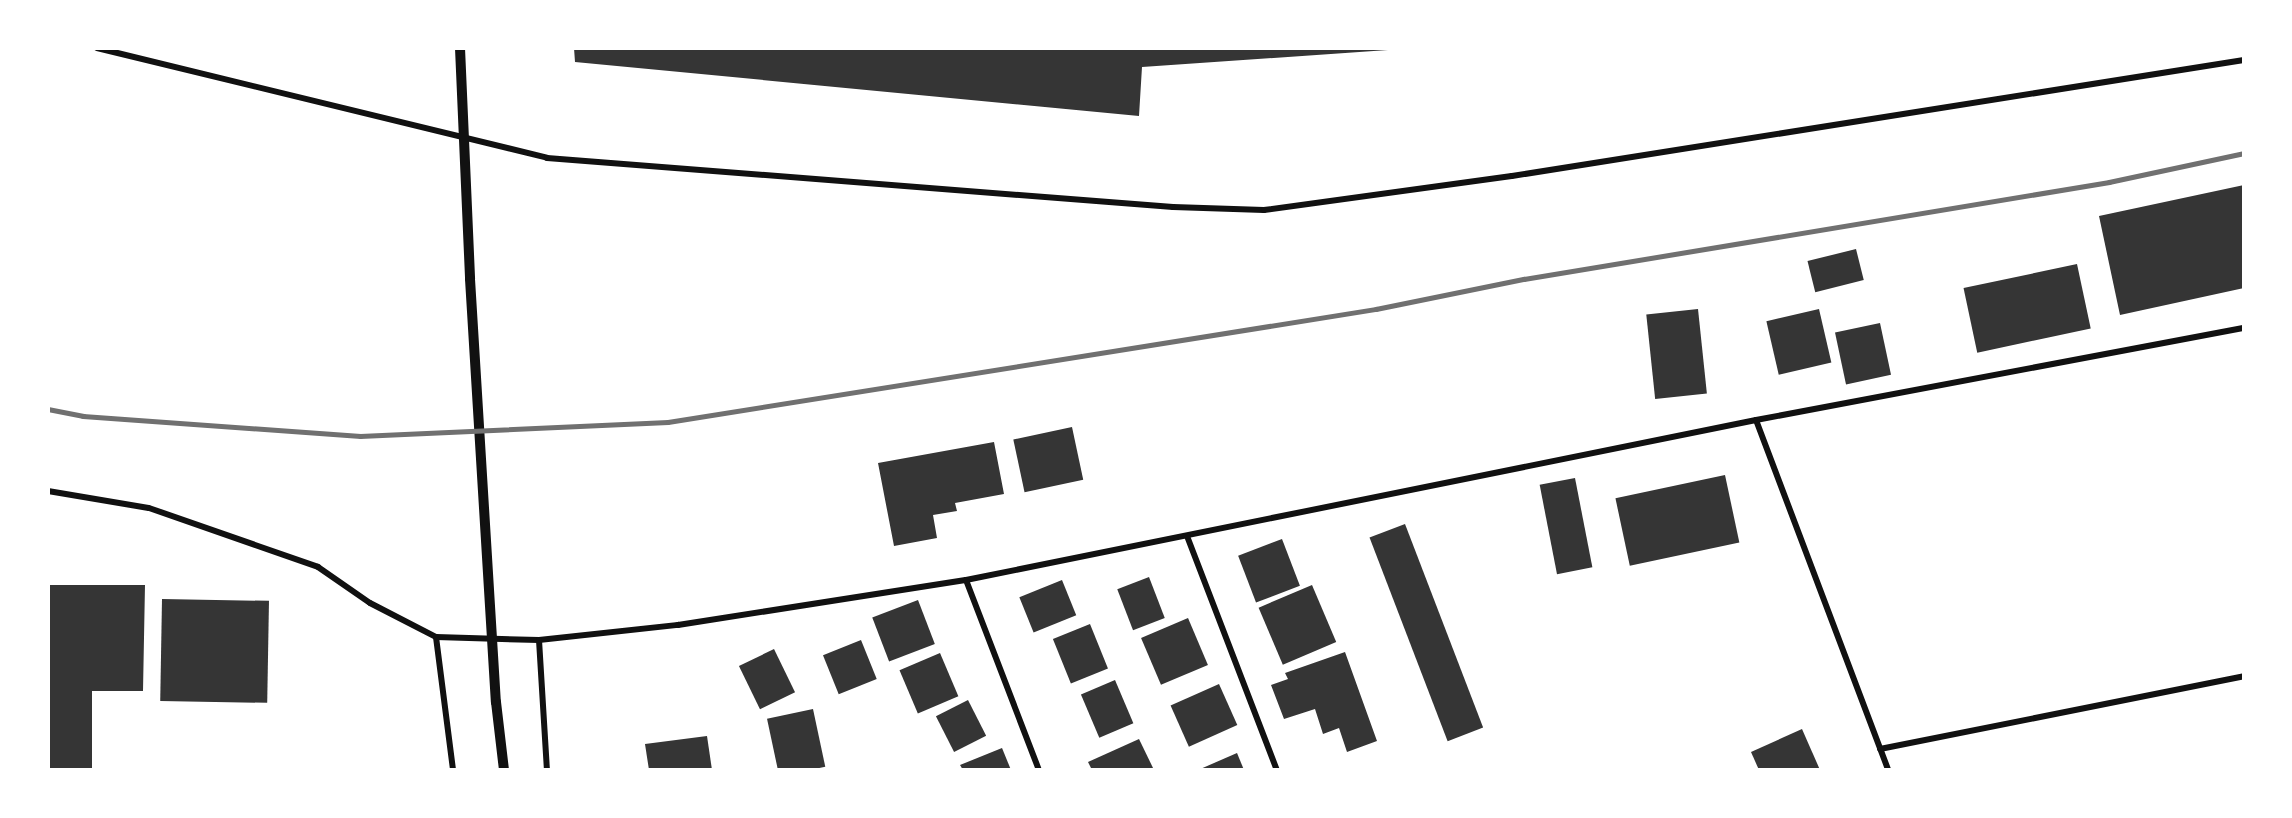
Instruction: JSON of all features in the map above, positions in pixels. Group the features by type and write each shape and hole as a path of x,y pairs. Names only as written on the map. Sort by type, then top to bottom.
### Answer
{"street":[{"path":"97,48 547,158 1173,207 1264,210 1512,176 2244,60"},
{"path":"460,48 473,324 496,702 504,770"},
{"path":"48,491 149,508 318,567 370,603 436,637 539,640 678,625 966,580 1756,420 2244,328"},
{"path":"1756,420 1887,770"},
{"path":"1187,536 1277,770"},
{"path":"966,580 1040,770"},
{"path":"436,637 453,770"},
{"path":"539,640 547,770"},
{"path":"1880,749 2244,676"}],"building":[{"path":"574,48 1387,48 1388,50 1142,67 1139,116 575,62"},
{"path":"2244,185 2244,288 2120,315 2099,216"},
{"path":"1856,249 1864,280 1815,292 1807,261"},
{"path":"2077,264 2091,329 1977,353 1964,288"},
{"path":"1698,309 1707,394 1655,399 1646,314"},
{"path":"1819,309 1831,363 1779,375 1766,321"},
{"path":"1880,323 1891,375 1846,384 1835,333"},
{"path":"1072,427 1083,480 1025,492 1013,439"},
{"path":"994,442 1004,494 955,503 957,511 933,515 937,538 894,546 878,463"},
{"path":"1725,475 1739,542 1630,566 1615,498"},
{"path":"1575,478 1592,567 1557,574 1540,485"},
{"path":"1405,524 1483,728 1448,741 1370,538"},
{"path":"1282,539 1300,586 1256,603 1238,556"},
{"path":"1149,577 1165,618 1133,630 1117,589"},
{"path":"1062,580 1076,615 1034,632 1019,597"},
{"path":"48,585 145,585 143,691 92,691 92,770 48,770"},
{"path":"1312,585 1336,642 1283,665 1259,608"},
{"path":"162,599 269,601 267,703 160,701"},
{"path":"918,600 935,644 889,661 872,618"},
{"path":"1188,618 1208,665 1161,685 1141,638"},
{"path":"1090,624 1108,669 1071,683 1053,639"},
{"path":"861,640 877,679 839,694 823,655"},
{"path":"774,649 795,692 760,709 739,666"},
{"path":"1345,652 1377,741 1347,752 1339,728 1323,734 1315,709 1284,719 1271,685 1288,679 1285,673"},
{"path":"940,653 958,696 918,713 899,670"},
{"path":"1115,680 1133,723 1099,738 1081,694"},
{"path":"1219,684 1237,725 1189,747 1171,706"},
{"path":"968,700 986,736 954,752 936,716"},
{"path":"813,709 825,767 810,770 778,770 767,719"},
{"path":"1802,729 1820,770 1759,770 1751,752"},
{"path":"707,736 712,770 649,770 645,744"},
{"path":"1139,739 1154,770 1092,770 1088,762"},
{"path":"1002,748 1011,770 963,770 960,765"},
{"path":"1237,753 1244,770 1198,770"}],"railway":[{"path":"48,409 83,416 360,436 668,422 1376,309 1524,279 2109,182 2244,153"}]}
